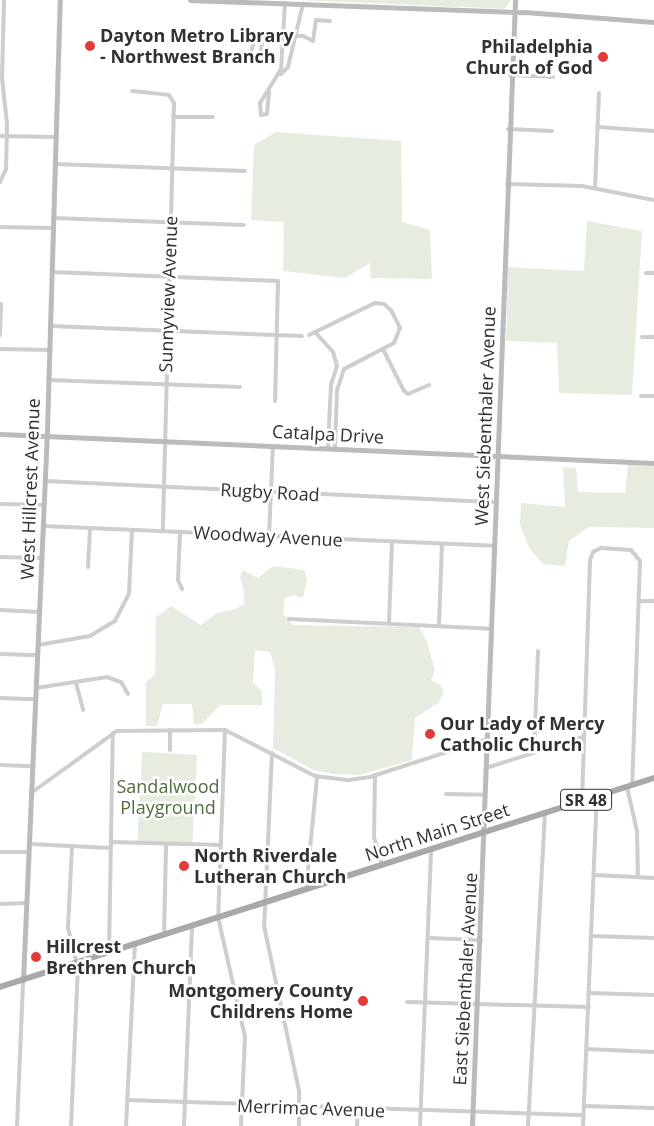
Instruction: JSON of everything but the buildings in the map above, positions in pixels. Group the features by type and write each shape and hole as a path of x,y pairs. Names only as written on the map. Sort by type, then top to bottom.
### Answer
{"main road":[{"name":"North Main Street","path":"0,987 654,778"}],"street":[{"path":"0,182 3,177 7,136 2,78 4,0"},
{"name":"West Hillcrest Avenue","path":"23,980 47,436 60,0"},
{"path":"190,0 513,13 654,22"},
{"name":"West Siebenthaler Avenue","path":"485,833 508,129 515,0"},
{"path":"279,75 285,3"},
{"path":"269,92 267,114 261,115 260,103 279,75 288,67 297,36 303,4"},
{"path":"263,35 260,58 254,62 250,56 254,38 263,35 297,36 313,41 316,20 330,21"},
{"path":"510,75 553,77"},
{"name":"Sunnyview Avenue","path":"132,91 169,95 174,103 165,384 163,531"},
{"path":"595,188 599,93"},
{"path":"173,116 213,117"},
{"path":"598,127 654,130"},
{"path":"508,129 552,131"},
{"path":"0,136 56,137"},
{"path":"55,164 245,170"},
{"path":"507,184 595,188 654,200"},
{"path":"53,218 244,225"},
{"path":"0,228 53,228"},
{"path":"52,272 278,282 275,401"},
{"path":"646,273 654,273"},
{"path":"309,336 373,303 381,303 391,310 400,328 398,339 344,369 337,390 335,448"},
{"path":"0,335 1,304"},
{"path":"50,326 302,336"},
{"path":"315,332 332,352 337,366 330,391 328,448"},
{"path":"642,337 654,337"},
{"path":"0,349 49,350"},
{"path":"383,349 404,391 408,394 428,385"},
{"path":"337,366 344,369"},
{"path":"48,380 240,387"},
{"path":"640,396 654,396"},
{"name":"Catalpa Drive","path":"0,434 654,463"},
{"path":"269,536 273,446"},
{"name":"Rugby Road","path":"45,481 496,502"},
{"path":"0,504 44,505"},
{"name":"Woodway Avenue","path":"43,526 494,546"},
{"path":"88,567 90,528"},
{"path":"38,645 90,636 115,621 129,593 132,530"},
{"path":"180,532 178,580 182,589"},
{"path":"390,623 392,541"},
{"path":"439,625 442,544"},
{"path":"582,802 591,554 602,548 635,552 640,561 630,786 637,831 638,877"},
{"path":"0,557 42,558"},
{"path":"639,601 654,601"},
{"path":"0,610 39,612"},
{"path":"289,619 491,629"},
{"path":"534,752 538,651"},
{"path":"0,654 37,655"},
{"path":"36,688 110,677 121,682 128,694"},
{"path":"76,683 82,710"},
{"path":"0,698 35,699"},
{"path":"170,730 170,750"},
{"path":"31,793 41,788 113,733 225,730 317,777 354,780 487,739"},
{"path":"225,730 218,917 245,1037 241,1126"},
{"path":"109,952 113,733"},
{"path":"486,768 583,737"},
{"path":"272,753 264,903 266,944 299,1090 299,1126"},
{"path":"0,764 32,766"},
{"path":"375,775 374,836 382,865"},
{"path":"306,890 317,777"},
{"path":"446,794 485,795"},
{"path":"583,1126 597,797"},
{"path":"528,1126 532,1023 536,1006 545,813"},
{"name":"East Siebenthaler Avenue","path":"472,1126 485,833"},
{"path":"112,842 220,845"},
{"path":"29,844 111,848"},
{"path":"164,935 166,844"},
{"path":"71,1126 77,963 68,928 72,846"},
{"path":"420,1126 431,850"},
{"path":"0,852 29,852"},
{"path":"595,875 654,878"},
{"path":"0,904 26,903"},
{"path":"184,1126 192,926"},
{"path":"592,936 654,938"},
{"path":"428,938 481,940"},
{"path":"126,1126 135,945"},
{"path":"17,1126 23,980"},
{"path":"589,993 654,995"},
{"path":"407,1002 588,1007"},
{"path":"587,1049 654,1052"},
{"name":"Merrimac Avenue","path":"127,1100 473,1114 584,1115"},
{"path":"584,1106 654,1108"},
{"path":"357,1126 358,1109"}],"green space":[{"path":"298,0 511,0 505,9"},
{"path":"276,132 401,141 402,222 430,230 432,279 371,278 370,263 345,278 283,271 284,222 251,220 254,145"},
{"path":"587,221 642,231 632,395 559,393 557,343 506,341 508,267 584,271"},
{"path":"628,465 654,466 654,528 589,527 569,541 565,566 543,564 529,548 520,525 521,503 565,507 563,467 576,468 578,492 625,493"},
{"path":"273,566 304,570 307,579 303,598 294,595 285,598 283,613 293,625 419,627 427,642 435,670 431,680 441,686 444,693 438,703 415,718 412,760 359,775 334,774 313,770 273,748 275,669 270,652 255,650 253,683 262,691 262,705 220,705 202,724 194,724 192,704 163,704 157,726 146,726 146,682 155,675 156,617 171,606 201,625 217,613 236,609 244,604 244,591 240,577 243,570 258,578"},
{"name":"Sandalwood Playground","path":"142,752 197,755 192,844 137,841"}],"place":[{"name":"Dayton Metro Library - Northwest Branch","path":"90,46"},
{"name":"Philadelphia Church of God","path":"603,57"},
{"name":"Our Lady of Mercy Catholic Church","path":"430,734"},
{"name":"North Riverdale Lutheran Church","path":"184,866"},
{"name":"Hillcrest Brethren Church","path":"36,957"},
{"name":"Montgomery County Childrens Home","path":"363,1001"}]}
